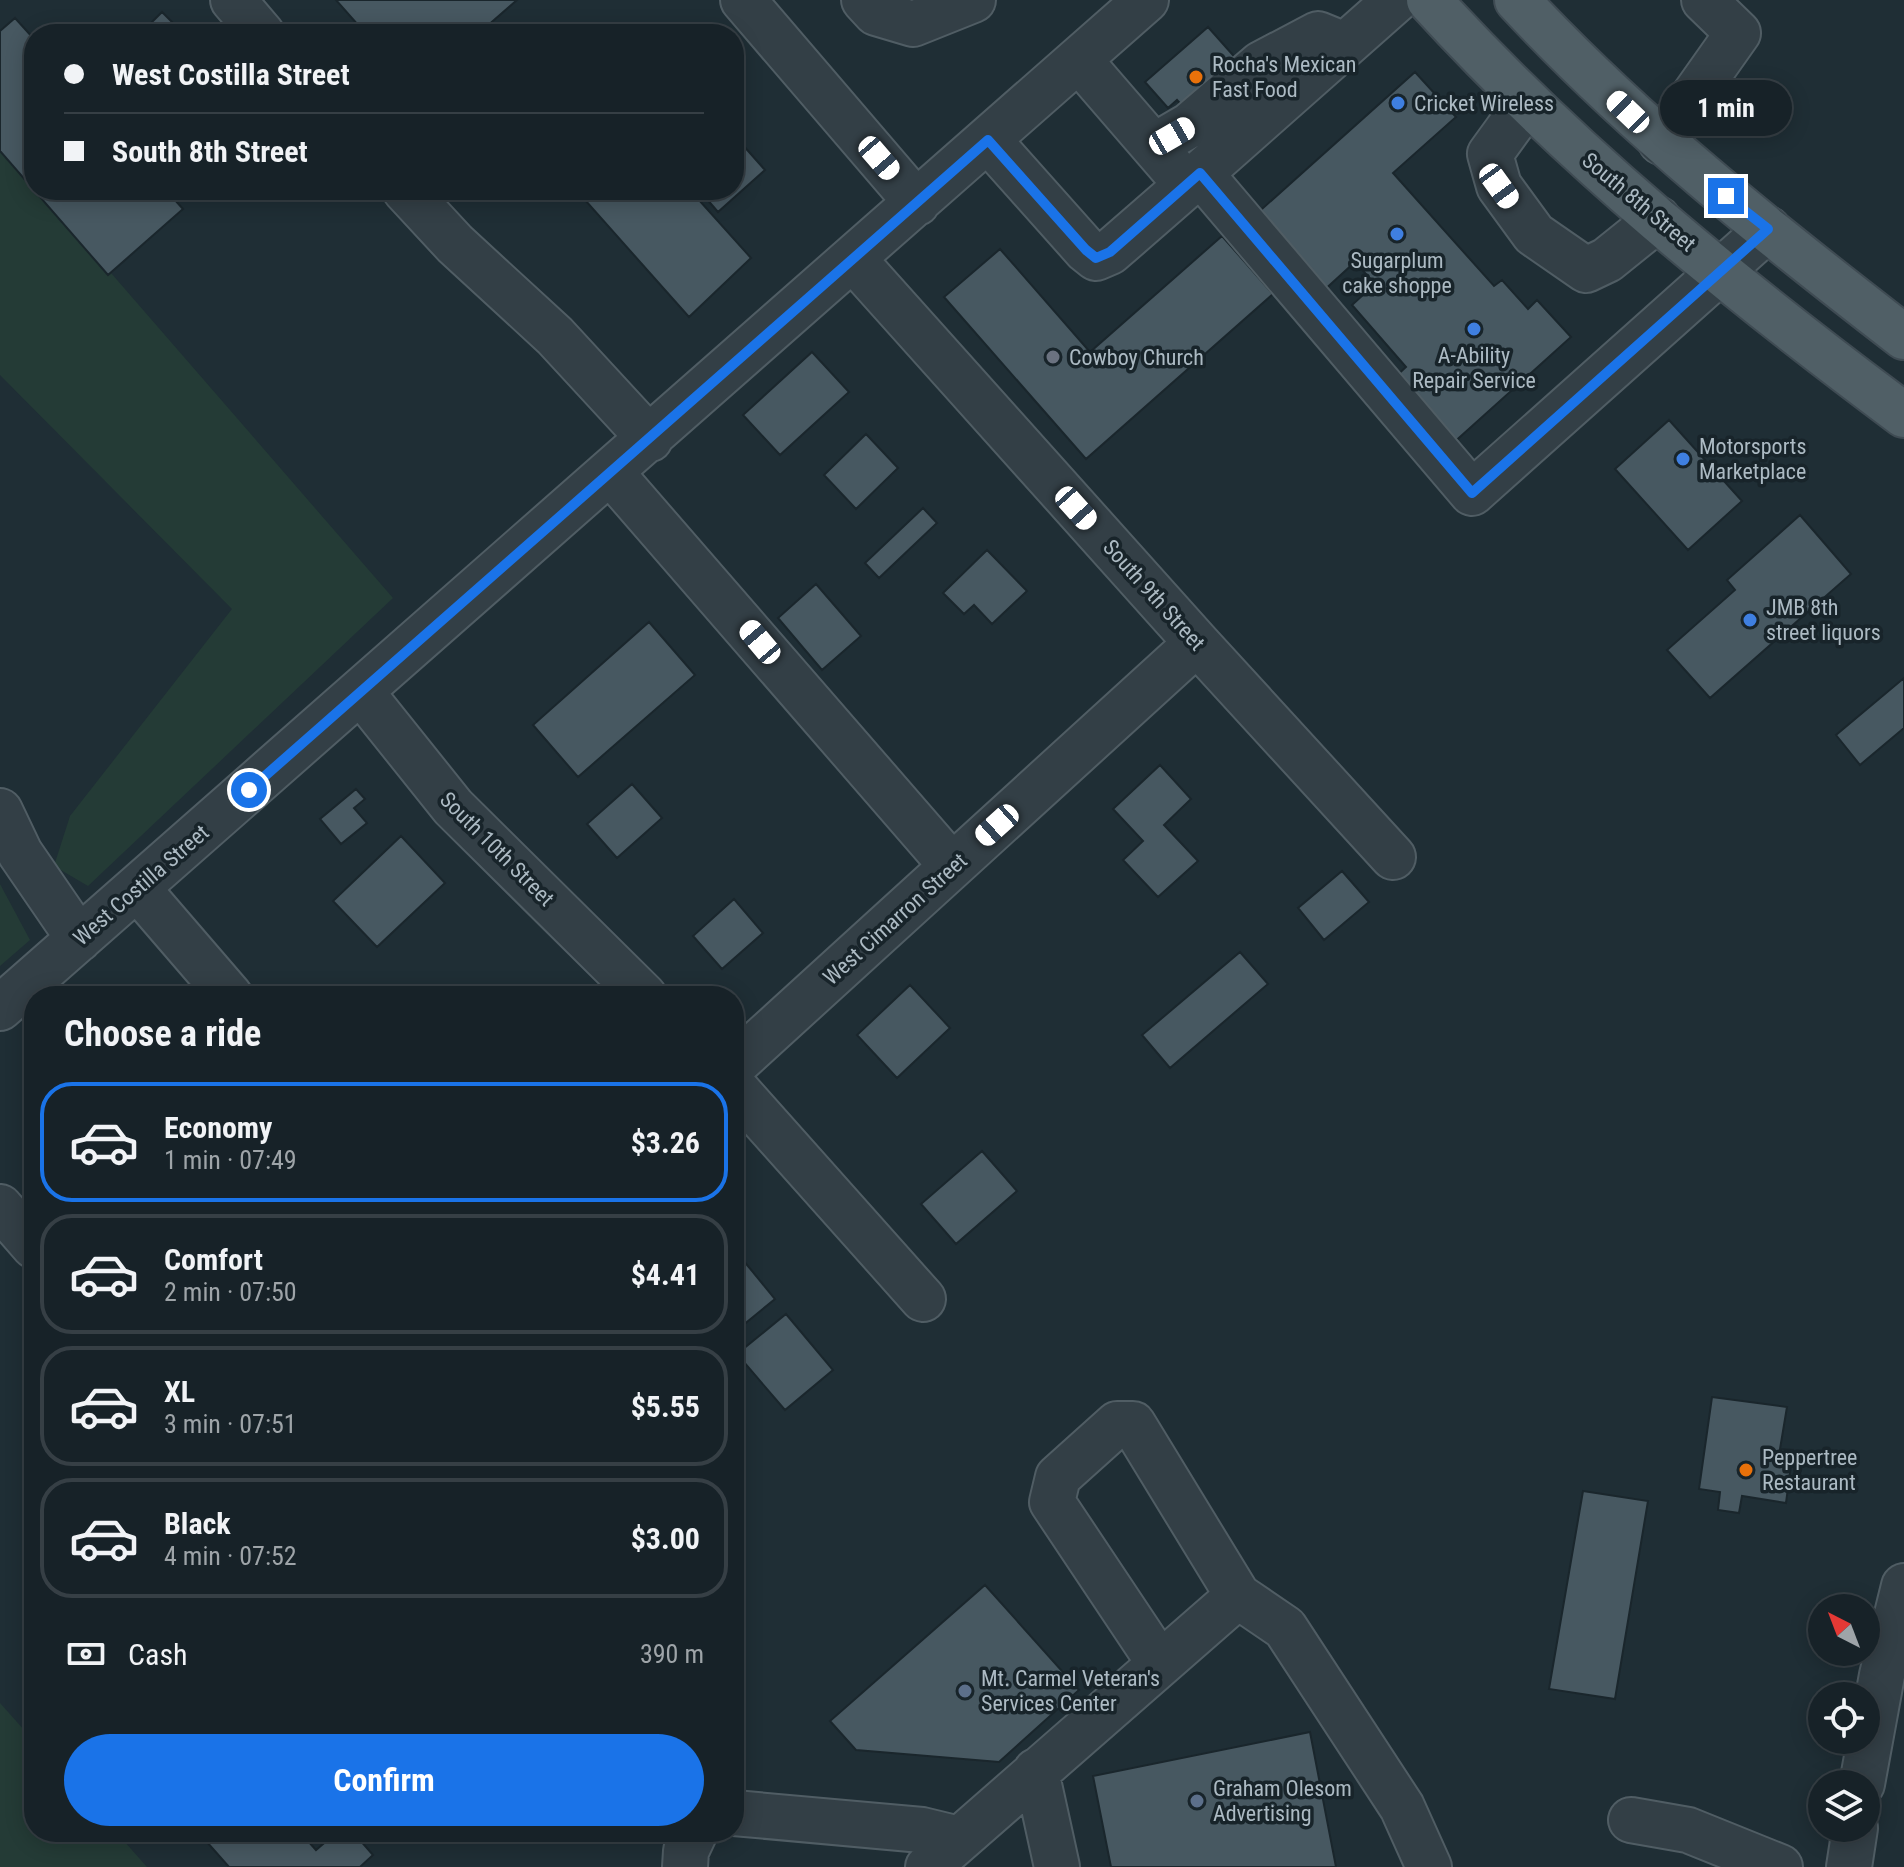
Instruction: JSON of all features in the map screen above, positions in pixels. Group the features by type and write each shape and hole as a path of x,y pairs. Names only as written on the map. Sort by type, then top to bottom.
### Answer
{"main road":[{"name":"South 8th Street","path":"1429,0 1527,103 1586,158 1795,332 1904,415"},
{"path":"1517,0 1661,142 1904,337"}],"street":[{"path":"233,0 253,24"},
{"path":"743,0 917,203"},
{"path":"864,0 876,13 913,24 973,0"},
{"path":"882,0 927,5 933,0"},
{"name":"West Costilla Street","path":"25,986 1146,0"},
{"path":"988,140 1096,258 1110,252 1396,0"},
{"path":"1661,142 1738,33 1704,0"},
{"path":"1154,146 1190,125 1261,64 1318,34 1345,45"},
{"path":"1079,60 1154,146 1194,179 1472,493 1768,229"},
{"path":"1527,103 1490,154 1499,186 1534,234 1586,270 1607,260 1658,219"},
{"path":"414,200 455,244 555,336 650,439"},
{"name":"South 9th Street","path":"853,259 1393,857"},
{"path":"611,473 952,866"},
{"name":"West Cimarron Street","path":"744,1056 1197,643"},
{"name":"South 10th Street","path":"361,692 453,807 634,986"},
{"path":"0,811 20,853 79,939"},
{"path":"137,888 221,986"},
{"name":"West Costilla Street","path":"0,1008 24,987"},
{"path":"744,1098 923,1299"},
{"path":"0,1207 24,1235"},
{"path":"1160,1664 1052,1502 1058,1477 1117,1424 1133,1424 1238,1596 1285,1628 1402,1807 1429,1867"},
{"path":"1865,1770 1882,1675 1904,1586"},
{"path":"744,1814 922,1830 943,1857 1036,1771 1238,1596"},
{"path":"1036,1771 1057,1867"},
{"path":"1631,1820 1688,1830 1780,1867"},
{"path":"685,1867 690,1842"},
{"path":"1849,1867 1853,1842"}],"green space":[{"path":"0,145 24,177 24,200 48,200 393,598 88,886 54,866 70,816 232,609 0,375"},
{"path":"0,884 30,940 0,966"},
{"path":"0,1703 24,1730 24,1842 125,1842 147,1867 0,1867"}],"building":[{"path":"336,0 517,0 489,24 357,24"},
{"path":"162,12 174,24 150,24"},
{"path":"15,18 24,28 24,179 0,151 0,31"},
{"name":"Rocha's Mexican Fast Food","path":"1208,27 1248,72 1194,119 1177,100 1168,108 1145,82"},
{"path":"1415,72 1456,117 1393,173 1494,286 1502,280 1528,309 1537,300 1571,337 1451,445 1392,380 1406,367 1352,305 1375,284 1355,262 1321,293 1253,217"},
{"path":"744,146 765,170 744,189"},
{"path":"43,200 175,200 183,209 108,275"},
{"path":"585,200 699,200 751,258 689,317"},
{"path":"708,200 731,200 718,212"},
{"path":"1222,236 1273,294 1086,459 944,297 1000,249 1090,352"},
{"path":"812,352 849,392 780,455 743,415"},
{"path":"1669,420 1742,501 1688,550 1615,469"},
{"path":"866,434 898,468 856,509 824,475"},
{"path":"923,508 937,523 879,578 865,563"},
{"name":"JMB 8th street liquors","path":"1800,515 1851,574 1710,698 1667,650 1735,590 1727,580"},
{"path":"987,550 1027,591 992,624 974,605 964,614 943,593"},
{"path":"816,584 861,636 822,670 778,618"},
{"path":"649,622 695,675 578,777 533,725"},
{"path":"1904,678 1904,728 1860,765 1836,735"},
{"path":"1160,765 1191,799 1164,825 1198,861 1158,897 1123,860 1143,841 1113,809"},
{"path":"632,784 662,818 617,858 587,824"},
{"path":"356,789 365,799 354,808 367,823 341,844 320,819"},
{"path":"401,836 445,883 377,947 333,901"},
{"path":"1342,871 1369,902 1324,940 1298,908"},
{"path":"734,899 763,933 722,969 693,936"},
{"path":"1240,952 1268,984 1170,1068 1142,1035"},
{"path":"910,985 950,1028 897,1078 857,1035"},
{"path":"982,1151 1017,1191 956,1244 921,1204"},
{"path":"744,1261 775,1299 744,1324"},
{"path":"786,1314 833,1370 785,1410 744,1362 744,1348"},
{"name":"Peppertree Restaurant","path":"1712,1397 1787,1407 1780,1449 1793,1450 1786,1503 1742,1496 1739,1513 1718,1510 1720,1492 1699,1489"},
{"path":"1583,1491 1648,1501 1615,1699 1549,1689"},
{"path":"985,1585 1079,1690 999,1762 856,1750 830,1721"},
{"path":"1310,1732 1336,1867 1111,1867 1093,1776"},
{"path":"207,1842 309,1842 316,1850 325,1842 362,1842 373,1855 360,1867 229,1867"}],"place":[{"name":"Rocha's Mexican Fast Food","path":"1196,77"},
{"name":"Cricket Wireless","path":"1398,103"},
{"name":"Sugarplum cake shoppe","path":"1397,234"},
{"name":"A-Ability Repair Service","path":"1474,329"},
{"name":"Cowboy Church","path":"1053,357"},
{"name":"Motorsports Marketplace","path":"1683,459"},
{"name":"JMB 8th street liquors","path":"1750,620"},
{"name":"Peppertree Restaurant","path":"1746,1470"},
{"name":"Mt. Carmel Veteran's Services Center","path":"965,1691"},
{"name":"Graham Olesom Advertising","path":"1197,1801"}],"route":[{"path":"249,790 988,140 1096,258 1110,252 1200,173 1472,493 1768,229 1726,196"}]}
